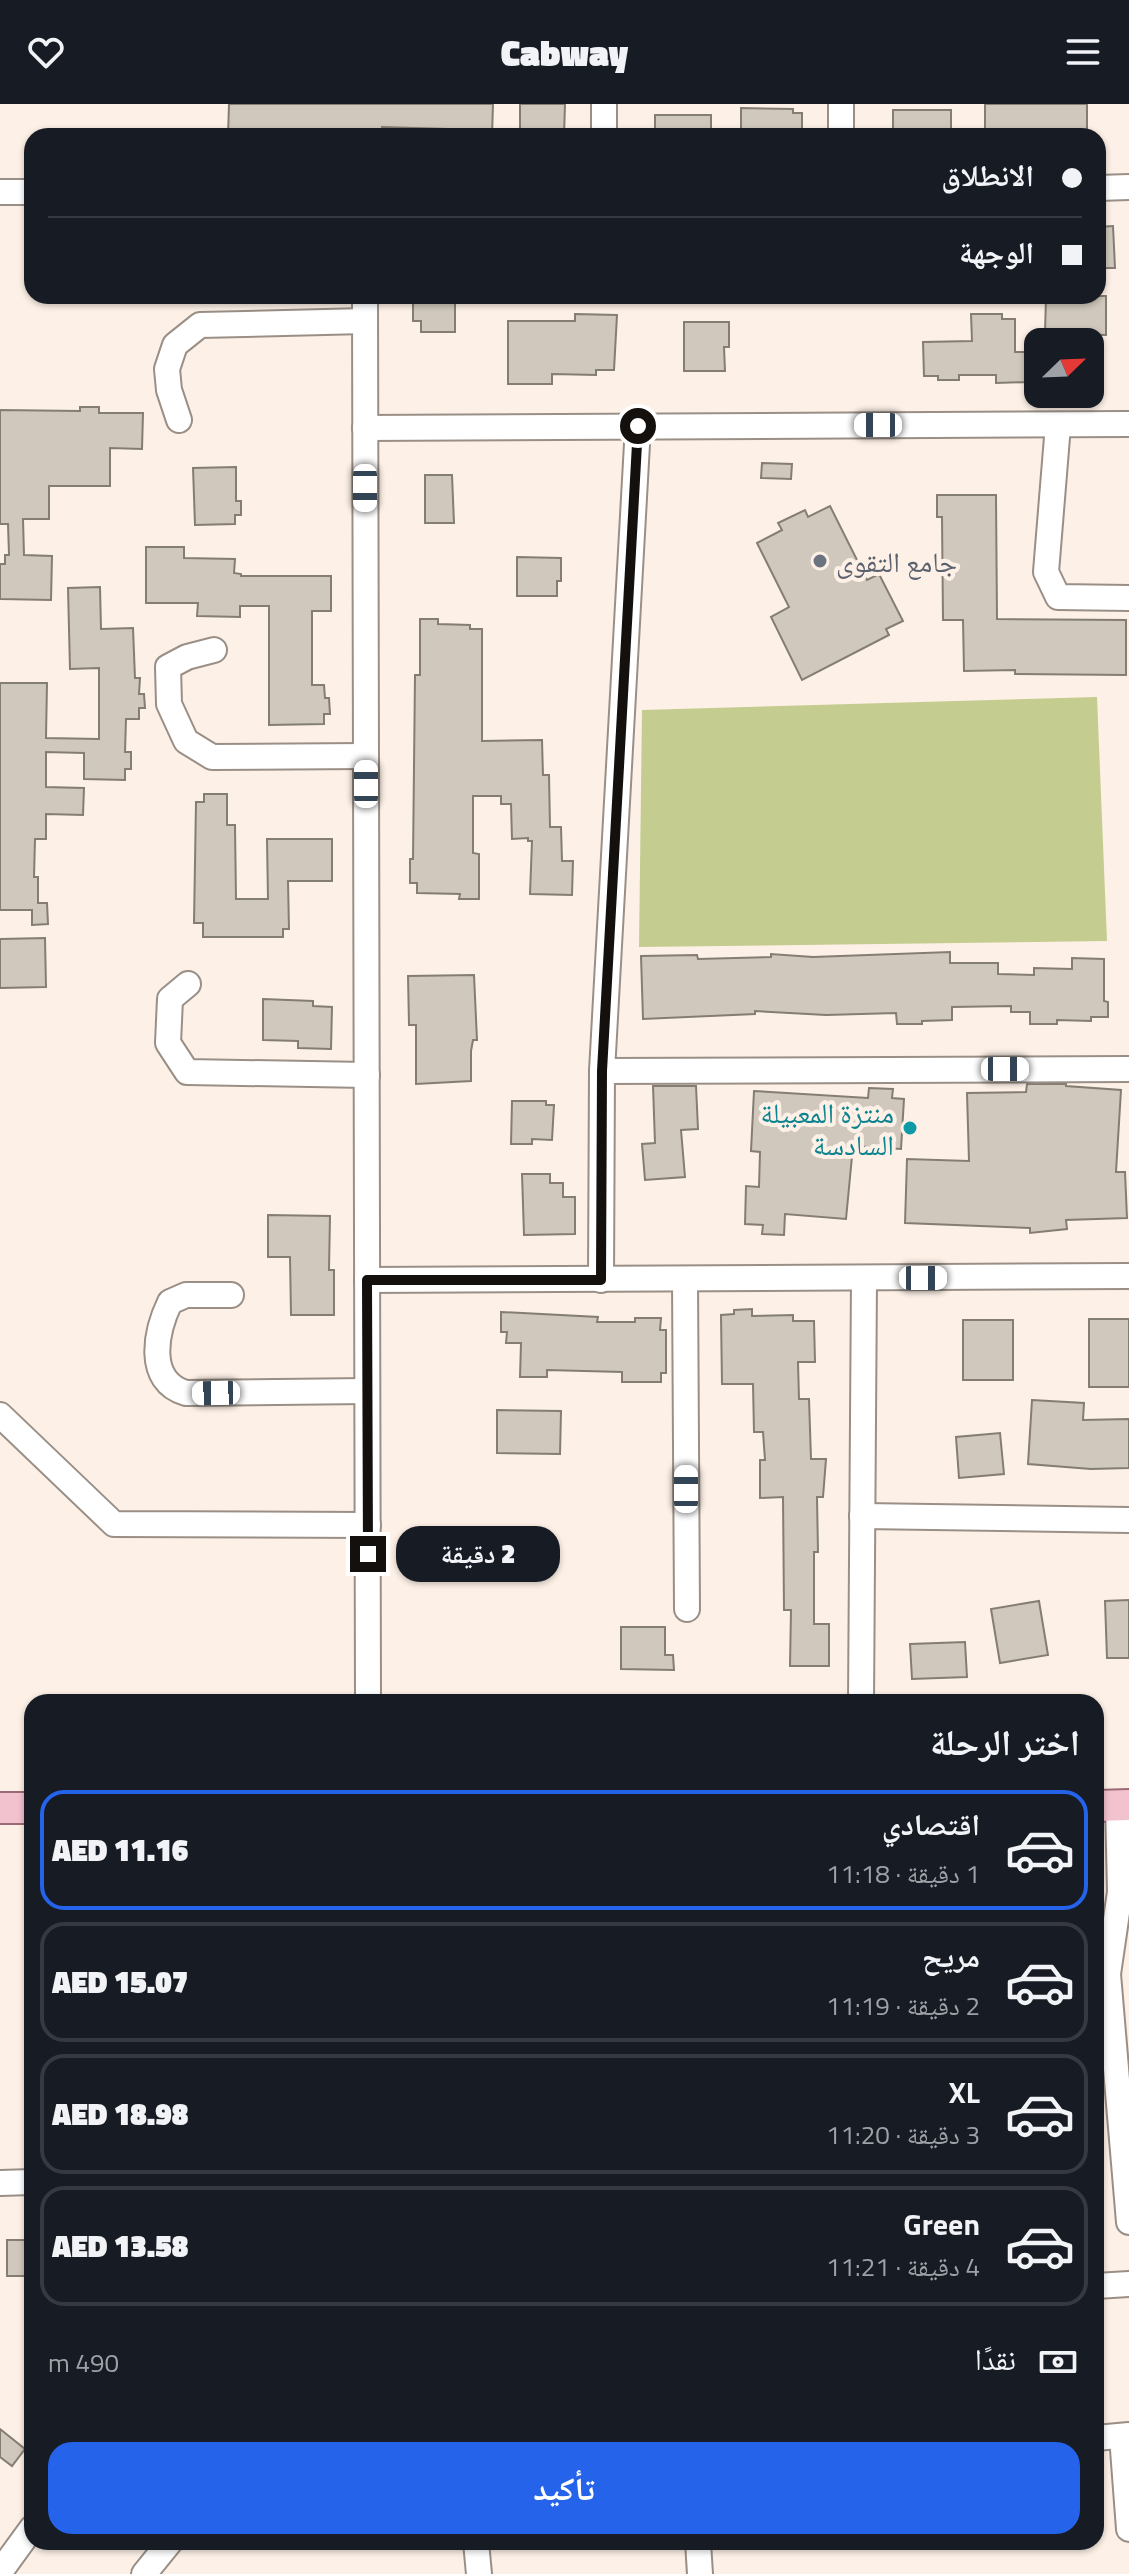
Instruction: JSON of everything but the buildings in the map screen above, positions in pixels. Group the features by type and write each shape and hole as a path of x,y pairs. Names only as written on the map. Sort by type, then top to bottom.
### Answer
{"main road":[{"path":"0,1808 24,1808"}],"street":[{"path":"604,104 604,128"},
{"path":"841,104 841,128"},
{"path":"1106,188 1129,187"},
{"path":"0,192 24,192"},
{"path":"365,304 368,1694"},
{"path":"179,420 169,390 167,369 175,345 200,325 365,321"},
{"path":"365,428 1129,424"},
{"path":"1058,425 1046,572 1050,585 1058,597 1129,598"},
{"path":"601,1280 602,1071 638,426"},
{"path":"214,650 187,657 168,667 169,704 186,741 212,757 366,756"},
{"path":"188,984 170,999 168,1043 187,1072 367,1075"},
{"path":"602,1071 1129,1069"},
{"path":"367,1280 1129,1276"},
{"path":"685,1279 687,1609"},
{"path":"861,1694 864,1279"},
{"path":"231,1295 186,1295 170,1302 162,1319 156,1346 161,1371 179,1391 367,1391"},
{"path":"0,1415 114,1524 368,1525"},
{"path":"862,1516 1129,1520"},
{"path":"1114,1805 1120,1892 1108,1974 1129,2222"},
{"path":"0,2183 24,2182"},
{"path":"1104,2286 1129,2284"},
{"path":"1104,2437 1126,2435 1129,2529"},
{"path":"0,2572 24,2539"},
{"path":"144,2574 164,2550"},
{"path":"477,2550 479,2574"},
{"path":"698,2550 700,2574"}],"green space":[{"path":"1097,697 1107,941 639,947 642,710"}],"place":[{"name":"جامع التقوى","path":"820,561"},
{"name":"منتزة المعبيلة السادسة","path":"910,1128"}],"route":[{"path":"368,1554 367,1280 601,1280 602,1071 638,426"}]}
